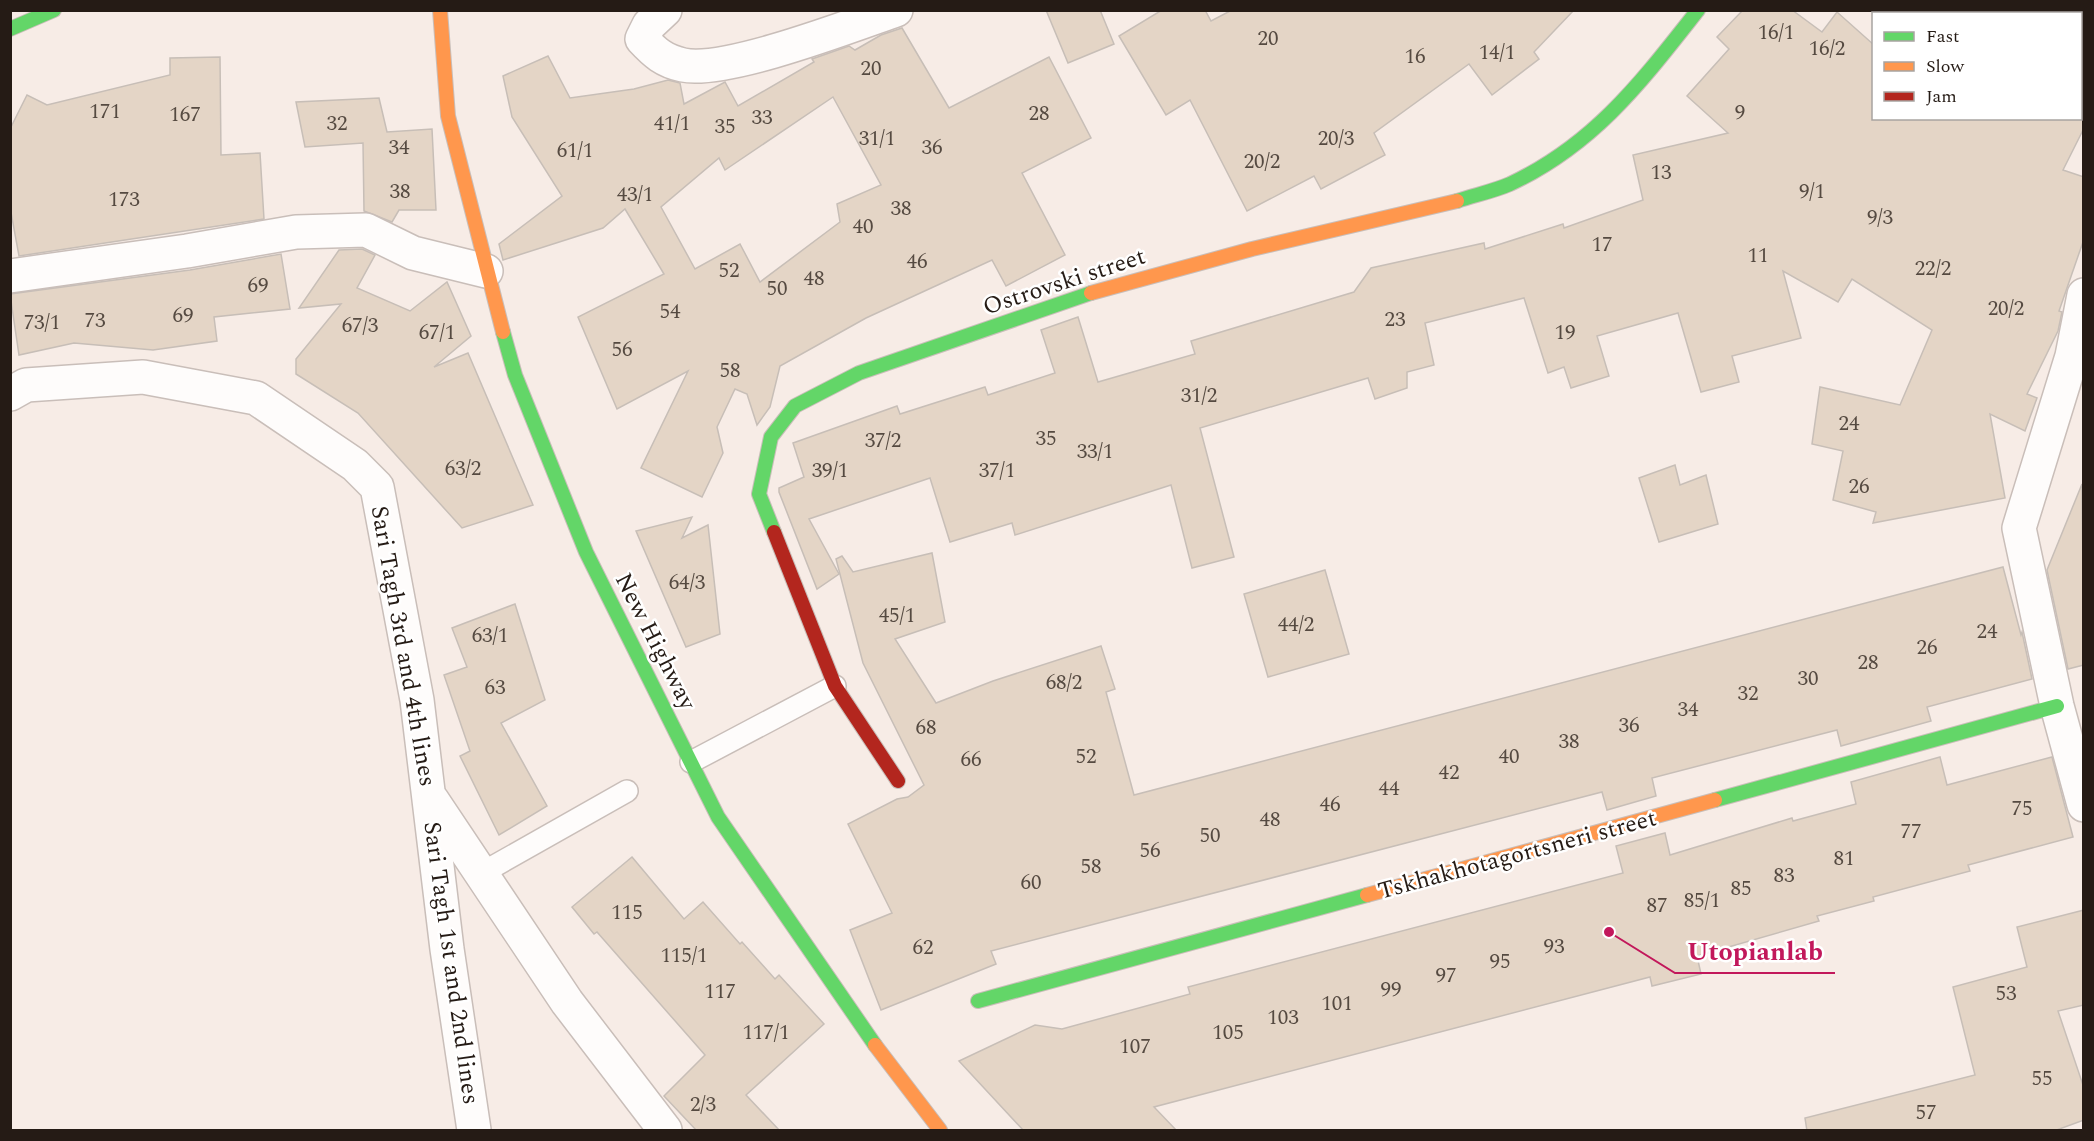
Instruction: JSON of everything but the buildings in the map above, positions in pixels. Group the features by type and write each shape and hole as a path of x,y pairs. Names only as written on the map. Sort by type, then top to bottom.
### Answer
{"street":[{"path":"10,29 54,10"},
{"name":"New Highway","path":"440,10 448,116 486,271 515,375 586,552 718,817 889,1066 940,1131"},
{"path":"665,10 649,25 642,39 658,57 685,66 719,65 896,10"},
{"name":"Ostrovski street","path":"898,781 836,686 759,494 771,436 795,406 859,373 1108,287 1252,249 1444,205 1510,184 1586,138 1631,95 1698,10"},
{"path":"10,276 187,251 296,232 366,230 413,253 486,271"},
{"path":"2084,295 2072,356 2019,528 2056,706 2076,742 2084,805"},
{"name":"Sari Tagh 3rd and 4th lines","path":"10,394 26,385 143,377 256,398 355,465 377,487 417,700 429,796 567,1002 664,1131"},
{"name":"Tskhakhotagortsneri street","path":"978,1001 2056,706"},
{"name":"Sari Tagh 1st and 2nd lines","path":"429,796 447,949 474,1131"}],"lane":[{"path":"691,762 836,686"},
{"path":"482,873 627,791"}],"traffic: fast":[{"path":"10,29 54,10"},
{"path":"1457,201 1510,184 1567,150 1615,109 1657,62 1698,10"},
{"path":"774,532 759,494 771,437 795,406 859,373 1091,293"},
{"path":"503,332 515,375 586,552 718,817 875,1045"},
{"path":"1715,800 2057,706"},
{"path":"978,1001 1367,895"}],"traffic: slow":[{"path":"440,10 448,116 503,332"},
{"path":"1091,293 1252,249 1457,201"},
{"path":"1367,895 1715,800"},
{"path":"875,1045 940,1130"}],"traffic: jam":[{"path":"774,532 835,686 898,781"}],"place":[{"name":"Utopianlab","path":"1609,932"}]}
